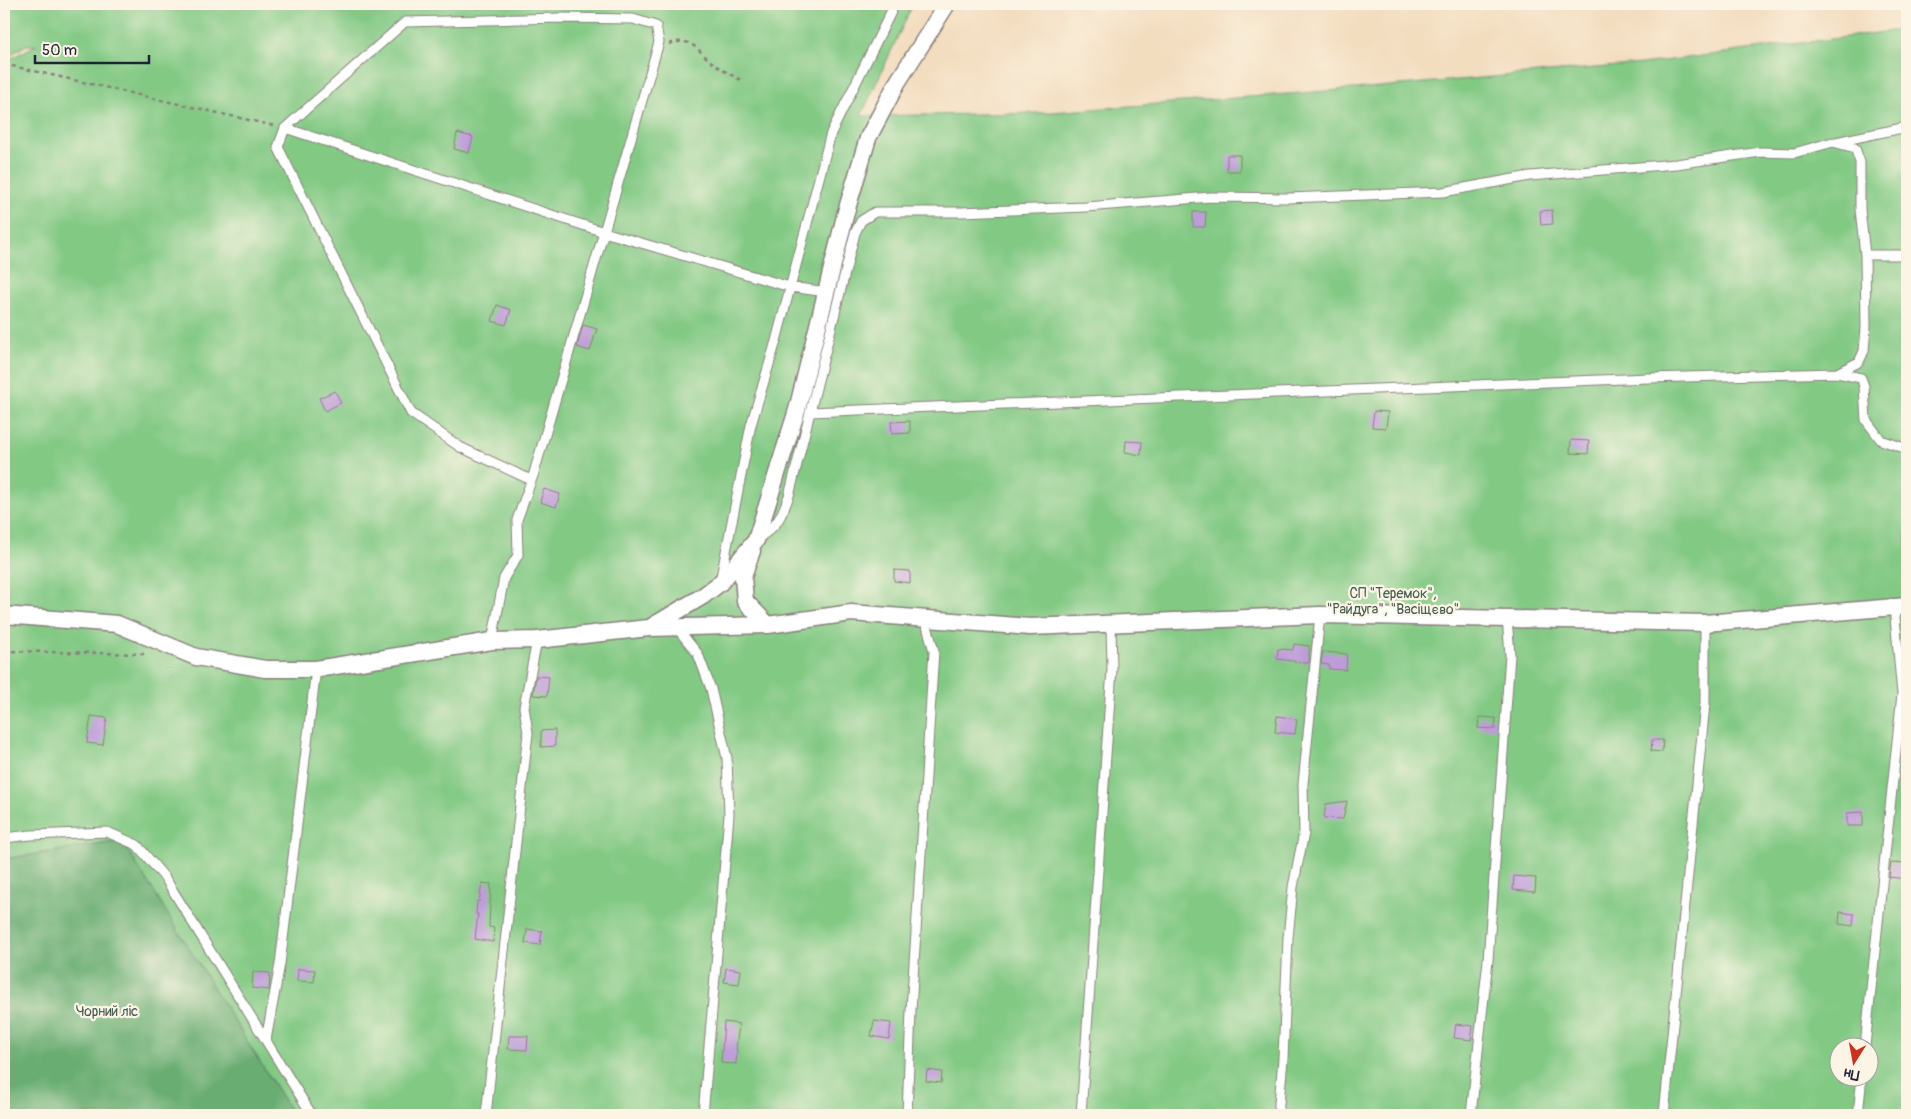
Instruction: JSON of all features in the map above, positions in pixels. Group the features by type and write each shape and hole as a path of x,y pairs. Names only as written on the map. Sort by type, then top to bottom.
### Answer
{"street":[{"path":"768,625 745,601 744,577 797,410 846,212 868,138 897,82 947,4"},
{"path":"649,628 703,596 734,568 756,540"},
{"path":"4,615 117,624 196,658 265,669 316,670 492,641 537,640 649,628 768,625 852,613 1030,627 1320,615 1705,623 1901,606"}],"lane":[{"path":"720,582 751,424 776,341 831,133 895,4"},
{"path":"492,641 504,578 518,555 517,520 531,480 659,42 656,26 633,19 560,18 405,22 285,128 278,147 411,414 460,447 531,480"},
{"path":"756,540 780,520 789,496 855,233 860,221 875,212 961,212 1086,207 1211,197 1288,198 1443,192 1530,176 1676,164 1761,152 1794,153 1834,142 1907,127"},
{"path":"285,128 604,232 790,287 827,292"},
{"path":"1834,142 1855,148 1860,162 1860,209 1865,254 1866,326 1864,351 1859,362 1837,373"},
{"path":"1865,254 1907,255"},
{"path":"810,412 1649,378 1837,373 1861,378 1864,386 1866,420 1881,440 1907,449"},
{"path":"1866,1036 1902,694 1901,606"},
{"path":"1278,1115 1284,1059 1288,938 1293,887 1304,833 1304,784 1320,615"},
{"path":"1471,1115 1490,941 1510,655 1507,618"},
{"path":"907,1115 934,651 925,619"},
{"path":"1664,1115 1705,704 1705,623"},
{"path":"1081,1115 1112,669 1111,624"},
{"path":"676,627 698,654 711,689 727,758 728,815 704,1115"},
{"path":"486,1115 528,732 524,707 537,640"},
{"path":"266,1040 280,964 316,670"},
{"path":"4,838 106,832 137,845 166,878 312,1115"},
{"path":"1858,1115 1861,1086"}],"path":[{"path":"656,53 666,45 680,40 697,47 710,61 741,80"},
{"path":"4,66 8,65 285,128"},
{"path":"4,651 149,654"}],"green space":[{"name":"СП \"Теремок\", \"Райдуга\", \"Васіщєво\"","path":"4,4 913,4 861,116 1039,113 1366,88 1641,64 1907,29 1907,1115 293,1115 122,841 4,859 4,62 36,45 26,45 4,59"},
{"name":"Чорний ліс","path":"122,841 293,1115 4,1115 4,859"}],"building":[{"path":"457,133 473,137 469,153 454,149"},
{"path":"1227,155 1240,155 1240,171 1227,171"},
{"path":"1552,210 1553,224 1541,225 1540,211"},
{"path":"1193,212 1206,212 1205,227 1193,227"},
{"path":"497,305 511,310 506,325 492,321"},
{"path":"583,325 597,329 590,351 577,347"},
{"path":"335,391 341,403 325,411 319,398"},
{"path":"1374,411 1388,412 1386,428 1372,427"},
{"path":"910,421 910,433 892,434 891,422"},
{"path":"1571,440 1589,441 1588,454 1570,453"},
{"path":"1126,441 1142,442 1141,455 1125,452"},
{"path":"544,489 560,494 556,507 540,502"},
{"path":"894,570 910,571 910,583 894,581"},
{"path":"1294,644 1309,646 1309,663 1277,659 1278,649 1293,650"},
{"path":"1323,652 1347,654 1346,670 1329,669 1329,665 1321,664"},
{"path":"536,676 549,677 547,696 533,695"},
{"path":"91,716 107,718 103,745 87,743"},
{"path":"1277,716 1297,719 1295,734 1275,732"},
{"path":"1479,717 1496,718 1495,729 1478,728"},
{"path":"555,730 555,746 541,747 541,731"},
{"path":"1652,740 1663,740 1662,752 1651,751"},
{"path":"1347,801 1343,819 1324,818 1326,804"},
{"path":"1863,812 1863,826 1847,826 1847,813"},
{"path":"1891,863 1907,864 1906,879 1889,877"},
{"path":"1514,876 1536,878 1535,892 1513,890"},
{"path":"482,883 491,884 489,927 494,928 493,942 475,939 478,914 476,914 477,901 479,902"},
{"path":"1840,912 1854,914 1853,926 1839,924"},
{"path":"527,929 542,931 540,945 525,943"},
{"path":"726,968 741,970 739,984 724,982"},
{"path":"298,969 315,970 314,982 297,981"},
{"path":"253,972 270,973 269,990 252,988"},
{"path":"874,1021 891,1023 889,1039 871,1036"},
{"path":"724,1022 739,1024 736,1064 721,1063"},
{"path":"1456,1024 1473,1026 1471,1040 1454,1038"},
{"path":"509,1036 528,1036 527,1050 508,1049"},
{"path":"927,1070 942,1072 941,1083 926,1081"}]}
